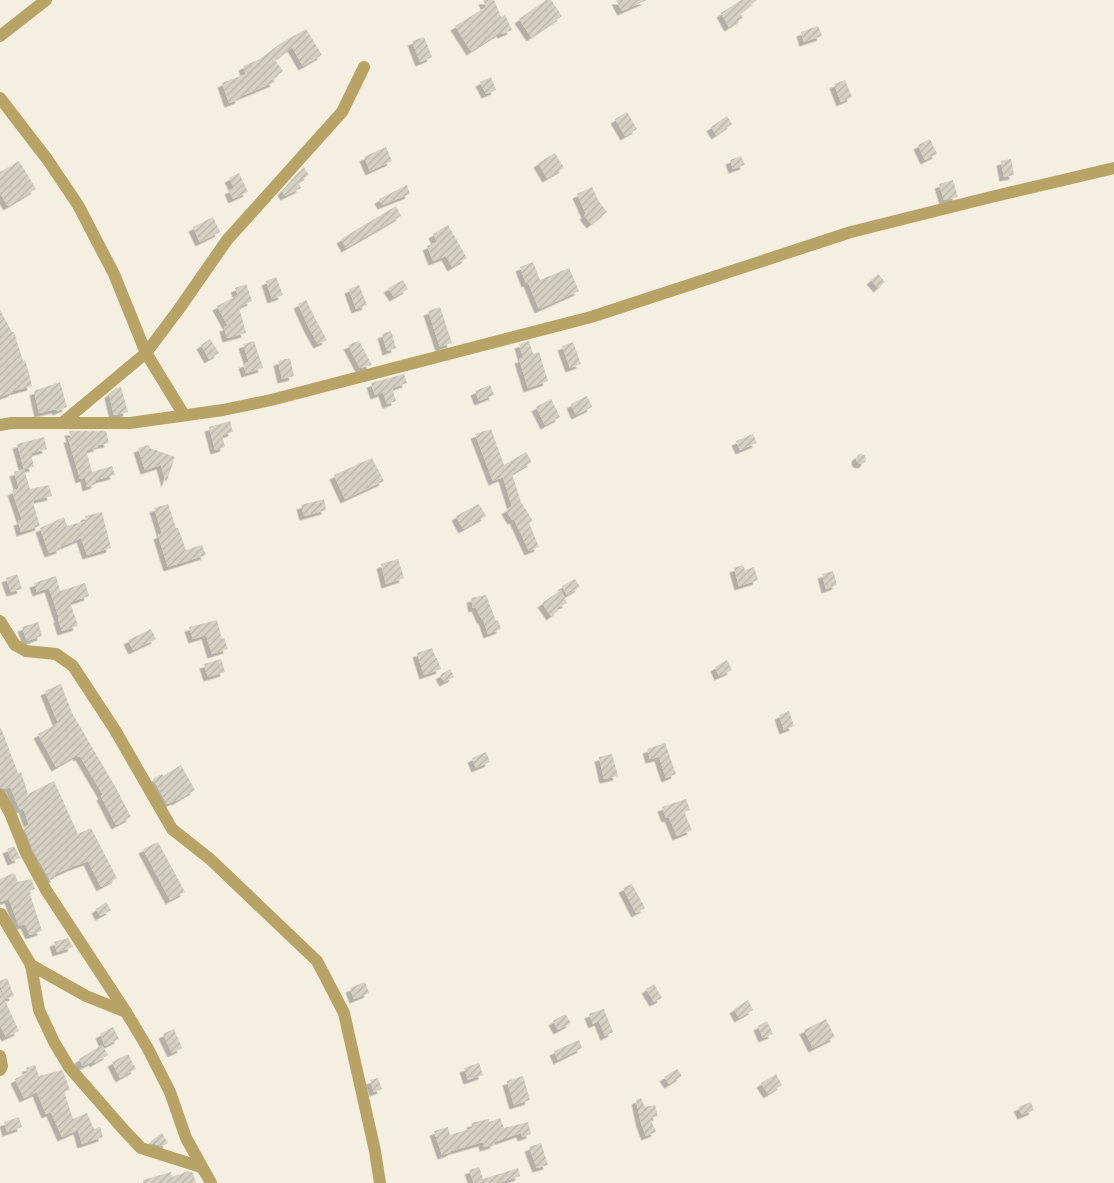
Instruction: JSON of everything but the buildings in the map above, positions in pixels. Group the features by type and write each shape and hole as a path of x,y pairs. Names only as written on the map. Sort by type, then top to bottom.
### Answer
{"street":[{"path":"0,36 46,0"},
{"path":"62,423 146,352 179,309 227,240 342,112 364,67"},
{"path":"0,98 48,159 78,206 114,274 146,352 184,415"},
{"path":"0,425 11,423 130,423 223,410 271,400 591,317 851,232 1114,168"},
{"path":"0,621 15,645 26,651 56,654 73,666 115,730 172,830 210,859 316,961 344,1013 375,1152 380,1183"},
{"path":"0,795 10,813 26,853 46,890 147,1047 170,1092 186,1138 211,1183"},
{"path":"0,915 31,965 39,1010 54,1042 69,1066 141,1148 201,1167"},
{"path":"31,965 86,996 126,1012"},
{"path":"0,1056 2,1066 0,1070"}]}
